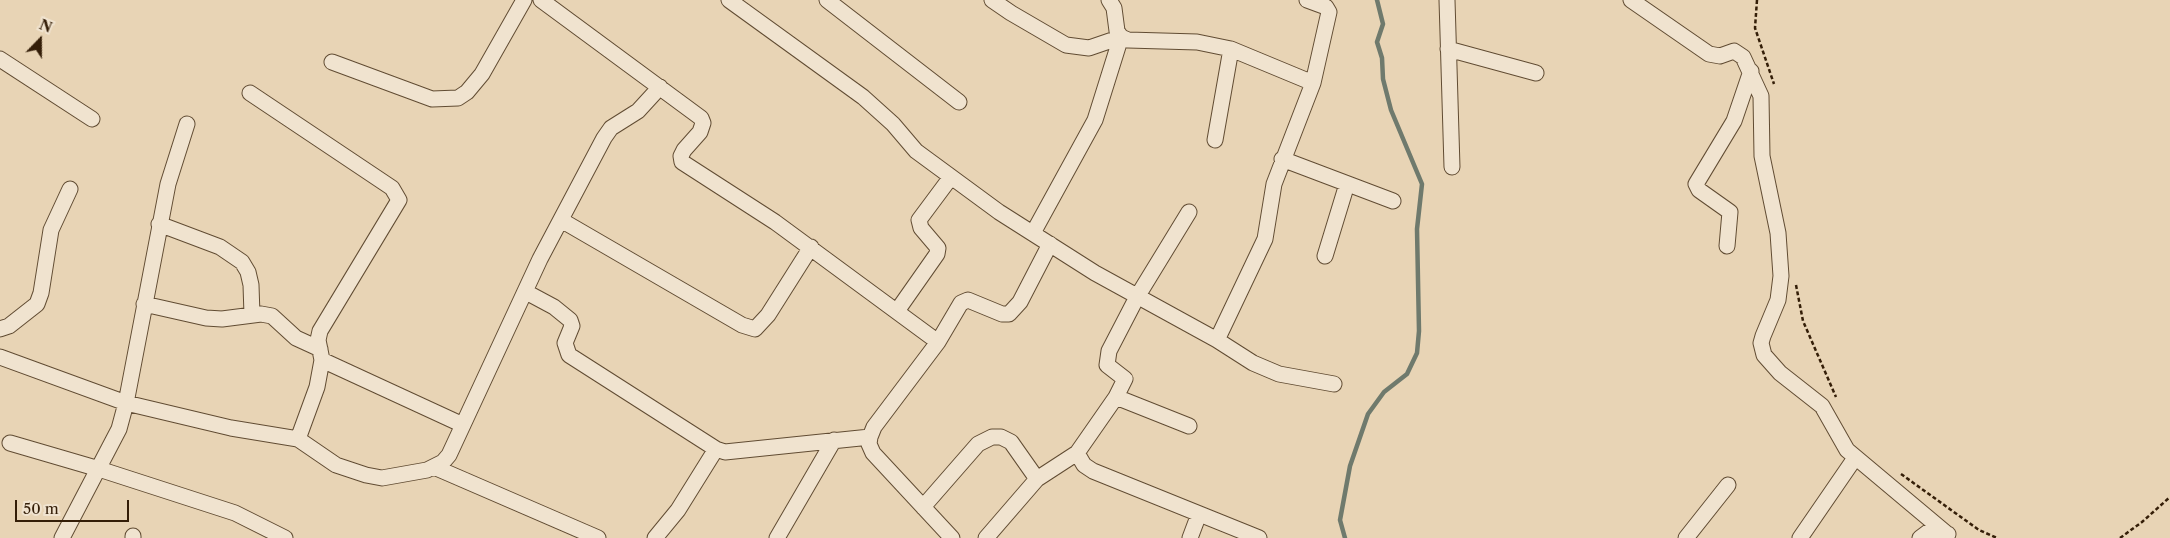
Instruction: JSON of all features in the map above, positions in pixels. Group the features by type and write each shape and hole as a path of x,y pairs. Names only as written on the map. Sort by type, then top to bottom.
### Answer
{"street":[{"path":"332,62 432,98 458,98 482,74 524,0"},
{"path":"541,0 691,109 703,123 700,132 684,150 681,156 682,162 811,247 938,342"},
{"path":"729,0 863,97 893,124 909,145 951,177 1033,234 1137,297 1217,340 1267,370 1334,384"},
{"path":"827,0 959,102"},
{"path":"992,0 1066,45 1089,48 1121,37"},
{"path":"1109,0 1114,8 1117,31 1121,37 1128,40 1197,42 1231,48 1313,83"},
{"path":"1217,340 1265,239 1274,184 1282,159 1313,83 1329,12 1326,8 1307,0"},
{"path":"1447,0 1452,167"},
{"path":"1631,0 1712,56 1737,52 1744,57 1761,96 1762,156 1778,234 1781,276 1780,292 1763,336 1762,349 1769,362 1780,373 1822,406 1841,442 1855,458 1950,536"},
{"path":"1033,234 1094,120 1121,37"},
{"path":"1215,140 1231,48"},
{"path":"1448,49 1536,73"},
{"path":"0,59 92,118"},
{"path":"1727,246 1730,212 1699,190 1696,184 1734,121 1751,71"},
{"path":"0,357 126,403 231,428 298,439 336,465 366,475 382,478 434,467 443,462 449,455 561,220 611,128 638,111 660,86"},
{"path":"250,93 392,188 399,200 320,331 318,340 321,354 318,387 298,439"},
{"path":"62,538 119,429 126,403 159,224 168,184 187,124"},
{"path":"1282,159 1393,201"},
{"path":"897,311 937,254 938,248 921,228 919,220 951,177"},
{"path":"1325,256 1347,184"},
{"path":"0,329 9,326 36,304 41,293 51,230 70,189"},
{"path":"986,538 1037,479 1077,453 1116,397 1125,379 1110,367 1106,360 1137,297 1189,212"},
{"path":"561,220 742,325 755,329 768,315 811,247"},
{"path":"159,224 220,247 242,262 248,272 251,284 252,316"},
{"path":"952,538 873,453 868,444 870,437 874,427 938,342 961,303 968,300 1002,314 1008,314 1014,309 1050,244"},
{"path":"526,292 554,307 570,320 572,326 565,344 569,355 716,450 725,452 870,437"},
{"path":"144,304 206,318 272,316 296,338 321,354 463,425"},
{"path":"1116,397 1189,426"},
{"path":"923,507 978,444 992,437 1001,437 1011,442 1037,479"},
{"path":"777,538 834,440"},
{"path":"10,444 99,468 235,513 285,538"},
{"path":"655,538 678,510 716,450"},
{"path":"1077,453 1084,465 1093,471 1259,538"},
{"path":"1800,538 1855,458"},
{"path":"434,467 598,538"},
{"path":"1686,538 1728,485"},
{"path":"1190,538 1199,514"},
{"path":"1920,538 1928,532 1950,536"}],"path":[{"path":"1757,0 1755,28 1774,87"},
{"path":"1795,277 1803,322 1838,403"},
{"path":"1894,469 1979,530 1997,538"},
{"path":"2120,538 2142,522 2170,497"}],"waterway":[{"path":"1345,538 1340,520 1350,466 1368,414 1384,392 1407,374 1417,353 1419,331 1417,229 1422,184 1391,110 1383,79 1382,58 1377,42 1383,24 1377,0"}]}
